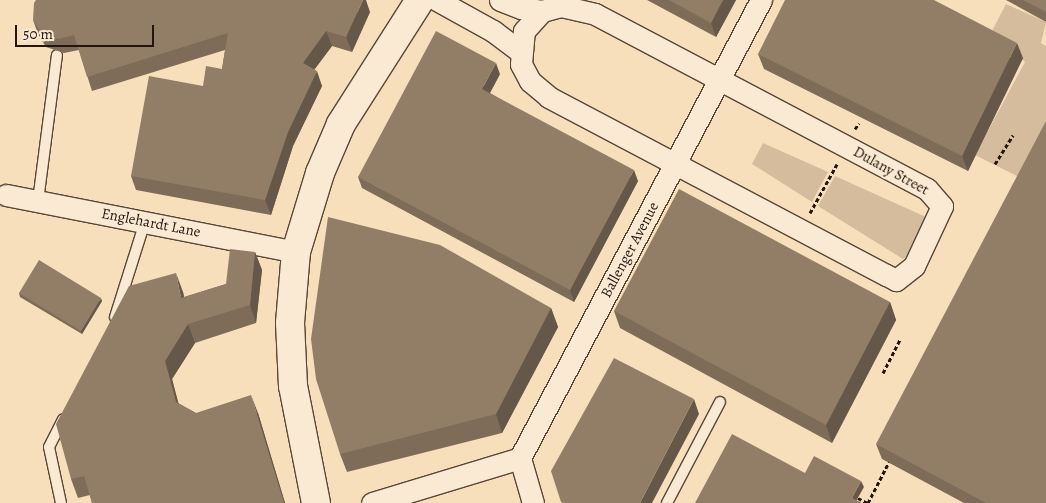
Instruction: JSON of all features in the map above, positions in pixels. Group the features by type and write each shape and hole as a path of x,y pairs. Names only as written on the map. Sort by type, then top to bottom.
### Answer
{"street":[{"path":"316,503 293,386 290,323 296,252 317,182 341,124 420,0"},
{"path":"437,0 493,31 521,52 524,31 542,11"},
{"name":"Dulany Street","path":"500,0 542,11 561,6 595,14 927,189 942,206 914,266 896,280 549,97 530,81 521,52"},
{"name":"Ballenger Avenue","path":"520,458 762,0"},
{"name":"Englehardt Lane","path":"6,195 296,252"},
{"path":"372,503 520,458 533,503"}],"lane":[{"path":"38,201 57,55"},
{"path":"108,332 145,222"},
{"path":"667,503 720,402"},
{"path":"61,503 49,447 67,412"}],"path":[{"path":"801,231 859,122"},
{"path":"995,164 1013,135"},
{"path":"883,373 900,339"},
{"path":"858,498 868,503 895,451"}],"shaded area":[{"path":"1006,4 1046,22 1041,43 1046,46 1046,145 1027,181 975,155 1025,62 991,33"},
{"path":"763,143 828,172 812,202 752,164"},
{"path":"835,176 926,217 906,257 903,259 818,206"}],"building":[{"path":"36,0 363,0 346,37 326,31 303,63 317,71 288,132 265,200 131,176 149,76 203,86 206,66 222,69 228,33 87,77 74,35 58,39 41,32 33,20 34,3"},
{"path":"669,0 723,0 711,23"},
{"path":"785,0 934,0 1017,43 962,156 758,54"},
{"path":"1023,0 1046,0 1046,12"},
{"path":"436,31 496,63 482,89 634,170 570,290 358,177"},
{"path":"1046,121 1046,503 986,503 876,444"},
{"path":"679,189 890,302 826,425 614,311"},
{"path":"328,217 440,245 551,308 496,414 340,454 316,379 311,339"},
{"path":"230,249 255,252 250,305 188,324 165,361 176,402 196,413 251,395 284,503 92,503 84,476 71,479 56,424 129,286 176,273 181,298 226,284"},
{"path":"39,260 101,298 81,331 19,293"},
{"path":"614,358 694,399 640,503 563,503 561,502 551,471"},
{"path":"732,434 805,473 814,456 861,481 852,498 862,503 695,503"}]}
